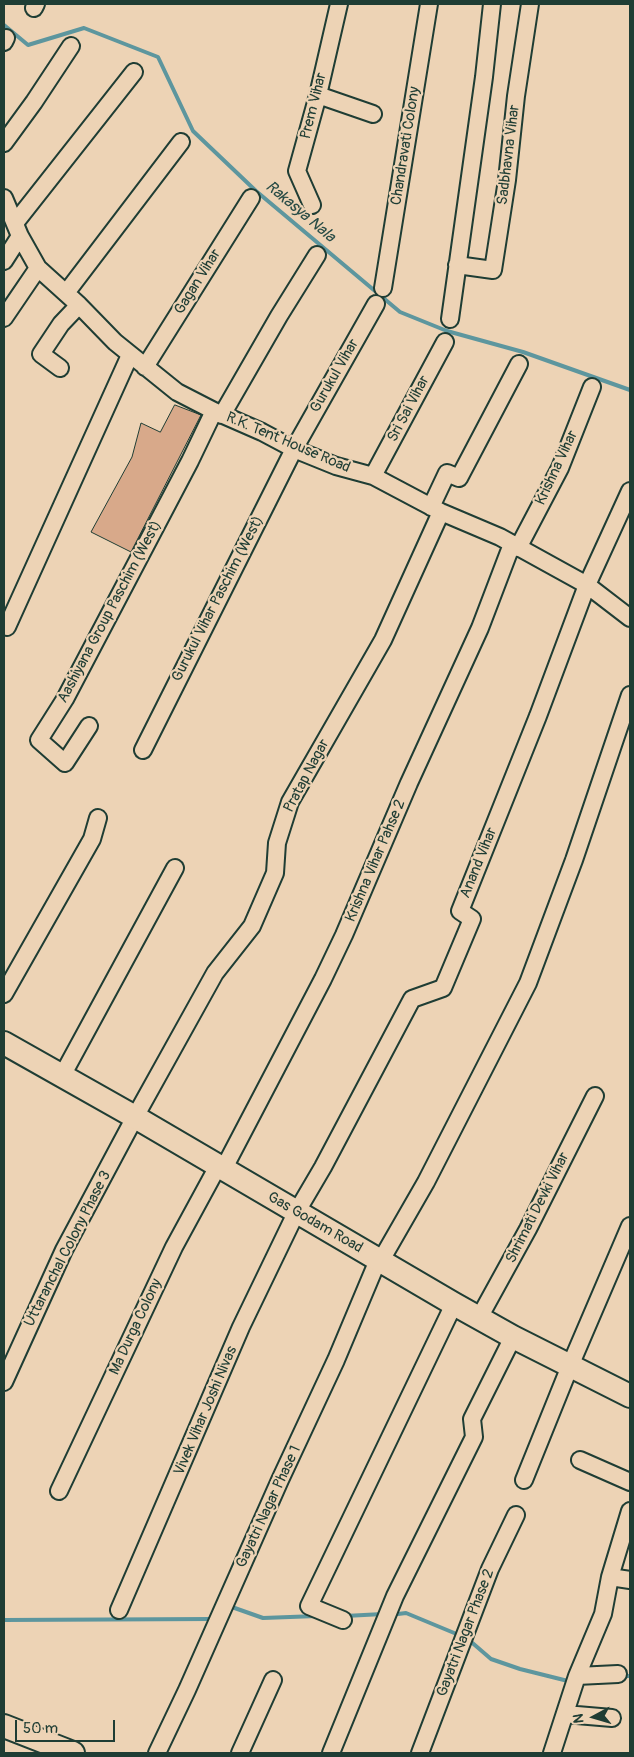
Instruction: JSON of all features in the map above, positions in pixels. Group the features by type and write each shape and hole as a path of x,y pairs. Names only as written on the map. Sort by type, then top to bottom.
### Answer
{"main road":[{"name":"Gas Godam Road","path":"4,1043 135,1117 513,1338 630,1396"},
{"path":"4,1726 73,1753"}],"street":[{"name":"Prem Vihar","path":"312,205 297,171 318,95 339,4"},
{"name":"Chandravati Colony","path":"383,288 429,4"},
{"path":"450,319 483,86 492,4"},
{"name":"Sadbhavna Vihar","path":"457,265 493,270 530,4"},
{"path":"4,143 71,46"},
{"path":"4,261 17,230 134,72"},
{"path":"318,95 373,114"},
{"path":"66,293 181,142"},
{"name":"Gagan Vihar","path":"145,367 252,198"},
{"name":"R.K. Tent House Road","path":"5,205 38,268 79,305 115,342 176,392 294,448 336,466 372,476 436,509 515,546 587,585 630,618"},
{"path":"218,413 317,254"},
{"path":"4,318 38,268"},
{"name":"Gurukul Vihar","path":"294,448 376,304"},
{"path":"60,368 41,354 61,324 79,305"},
{"name":"Sri Sai Vihar","path":"372,476 445,342"},
{"path":"6,627 130,355"},
{"name":"Pratap Nagar","path":"135,1117 215,973 252,926 275,873 276,843 290,802 383,640 436,509 448,473 459,478 519,364"},
{"name":"Krishna Vihar","path":"515,546 560,468 592,387"},
{"name":"Aashiyana Group Paschim (West)","path":"89,726 64,763 39,740 65,700 190,461 218,413"},
{"name":"Gurukul Vihar Paschim (West)","path":"143,750 294,448"},
{"path":"587,585 630,491"},
{"name":"Krishna Vihar Pahse 2","path":"220,1168 323,979 344,936 409,783 480,628 515,546"},
{"name":"Anand Vihar","path":"296,1212 323,1168 412,999 444,988 472,919 460,911 538,716 587,585"},
{"name":"Gayatri Nagar Phase 1","path":"157,1753 336,1360 379,1261 426,1182 528,983 590,813 630,695"},
{"path":"4,994 92,839 98,818"},
{"path":"62,1076 175,868"},
{"name":"Shrimati Devki Vihar","path":"479,1318 528,1229 595,1096"},
{"name":"Uttaranchal Colony Phase 3","path":"4,1382 64,1250 135,1117"},
{"name":"Ma Durga Colony","path":"59,1491 174,1247 220,1168"},
{"name":"Vivek Vihar Joshi Nivas","path":"120,1610 241,1327 296,1212"},
{"path":"524,1480 630,1226"},
{"path":"343,1620 309,1606 454,1304"},
{"path":"331,1753 395,1596 474,1437 472,1418 513,1338"},
{"path":"580,1460 630,1482"},
{"path":"552,1753 577,1676 603,1614 610,1577 630,1511"},
{"name":"Gayatri Nagar Phase 2","path":"420,1753 490,1569 516,1515"},
{"path":"610,1577 630,1580"},
{"path":"577,1676 618,1674"},
{"path":"240,1753 273,1680"},
{"path":"565,1714 612,1718"}],"building":[{"path":"175,405 201,415 131,552 91,532 132,457 141,423 160,432"}],"waterway":[{"name":"Rakasya Nala","path":"4,25 28,45 84,28 158,57 193,131 256,191 400,312 447,331 523,352 630,390"},
{"path":"229,1606 263,1618 317,1616"},
{"path":"398,1614 406,1613 459,1635"},
{"path":"345,1616 383,1614"},
{"path":"4,1620 212,1619"},
{"path":"469,1640 491,1659 520,1669 568,1681"},
{"path":"621,1676 630,1676"}]}
